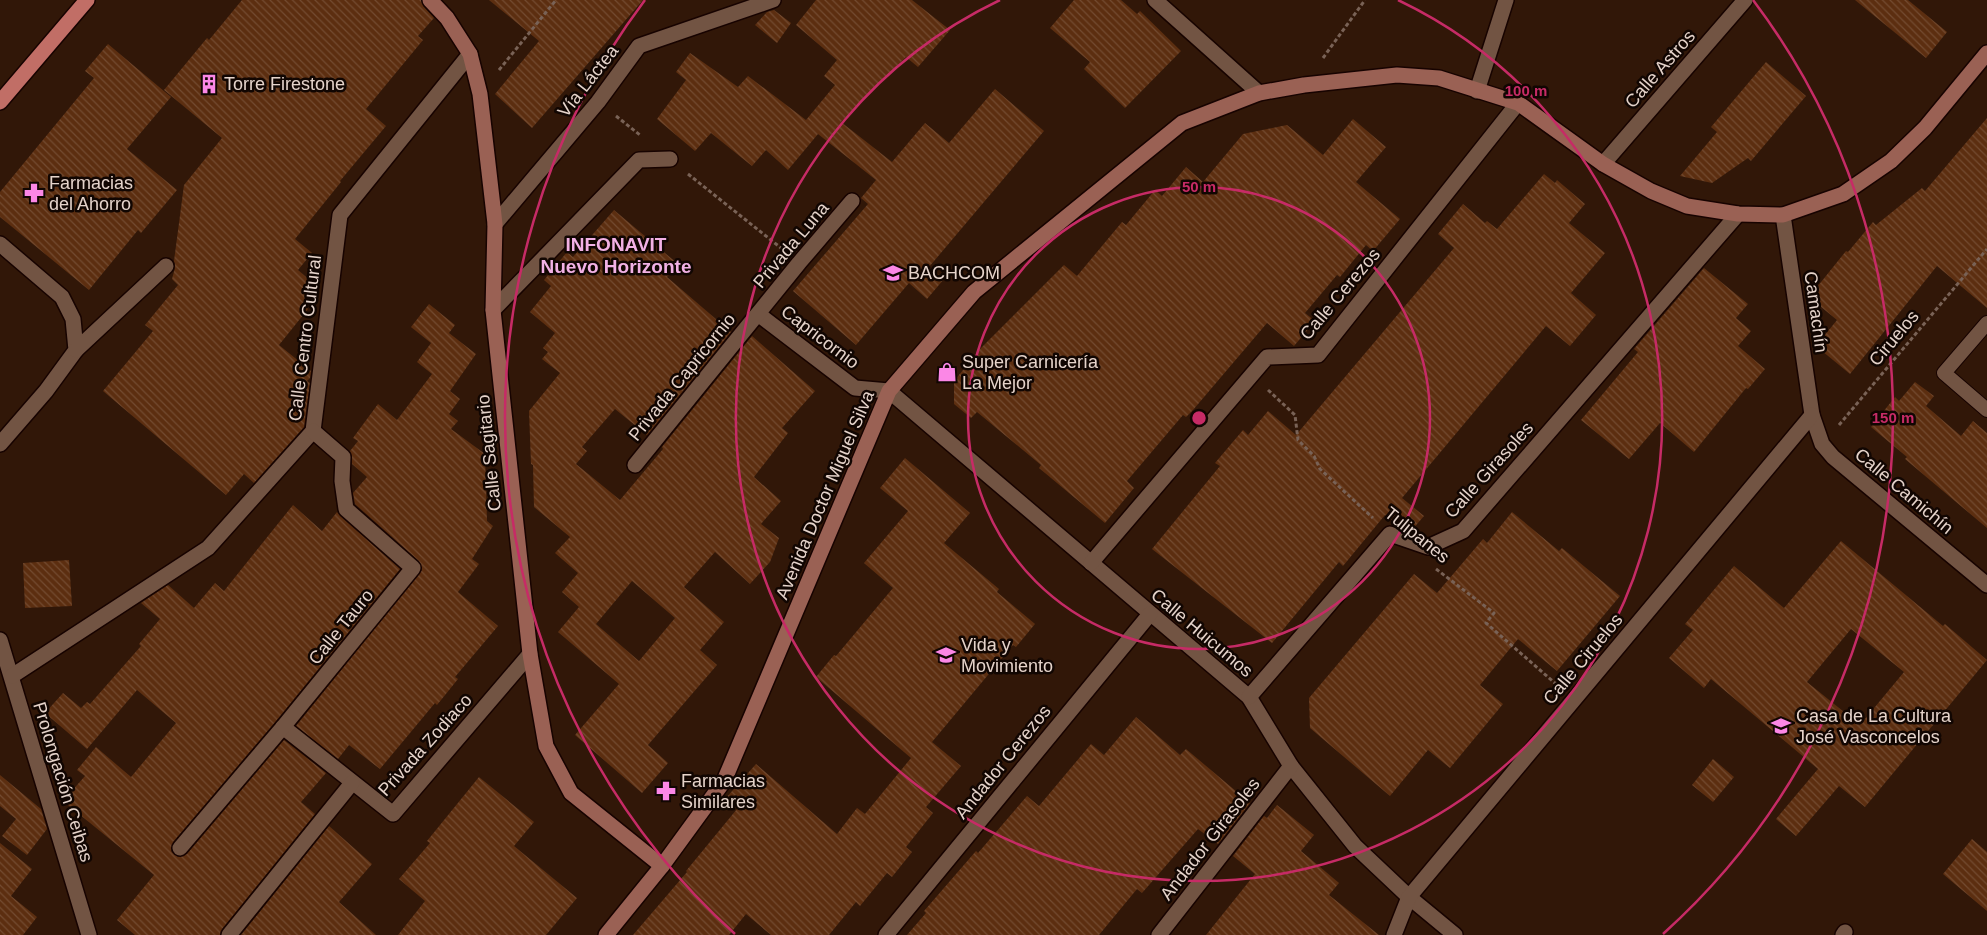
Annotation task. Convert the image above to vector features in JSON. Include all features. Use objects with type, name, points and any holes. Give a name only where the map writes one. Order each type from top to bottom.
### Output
[{"type":"main road","points":[[0,102],[87,0]]},
{"type":"street","name":"Calle Sagitario","points":[[430,0],[447,18],[470,54],[480,94],[494,224],[492,310],[530,654],[546,746],[571,793],[662,866]]},
{"type":"street","name":"Vía Láctea","points":[[494,224],[598,102],[639,46],[774,0]]},
{"type":"street","points":[[1155,0],[1259,93]]},
{"type":"street","points":[[1477,91],[1506,0]]},
{"type":"street","name":"Calle Astros","points":[[1603,164],[1745,0]]},
{"type":"street","name":"Avenida Doctor Miguel Silva","points":[[606,935],[662,866],[724,781],[889,391],[974,292],[1182,123],[1259,93],[1304,85],[1397,75],[1439,78],[1518,104],[1603,164],[1651,191],[1687,206],[1738,214],[1783,214],[1843,194],[1891,161],[1925,128],[1987,53]]},
{"type":"street","name":"Calle Centro Cultural","points":[[12,676],[208,548],[313,431],[340,215],[470,54]]},
{"type":"street","name":"Calle Cerezos","points":[[1091,563],[1267,357],[1318,355],[1518,104]]},
{"type":"street","points":[[492,310],[639,160],[670,159]]},
{"type":"street","name":"Privada Luna","points":[[758,314],[852,201]]},
{"type":"street","name":"Calle Girasoles","points":[[1390,534],[1428,547],[1463,531],[1738,214]]},
{"type":"street","name":"Camachín","points":[[1783,214],[1812,415]]},
{"type":"street","points":[[0,244],[62,297],[73,319],[76,350]]},
{"type":"street","points":[[0,444],[46,391],[76,350],[166,266]]},
{"type":"street","name":"Capricornio","points":[[758,314],[855,388],[889,391]]},
{"type":"street","name":"Privada Capricornio","points":[[635,464],[758,314]]},
{"type":"street","name":"Calle Huicumos","points":[[889,391],[1249,697],[1291,766],[1355,846],[1409,897],[1455,935]]},
{"type":"street","name":"Calle Camichín","points":[[1812,415],[1822,444],[1833,457],[1984,577]]},
{"type":"street","name":"Calle Ciruelos","points":[[1394,935],[1409,897],[1812,415]]},
{"type":"street","name":"Calle Tauro","points":[[180,848],[283,727],[413,568],[346,509],[342,481],[343,457],[313,431]]},
{"type":"street","points":[[1249,697],[1390,534]]},
{"type":"street","name":"Andador Cerezos","points":[[886,935],[1150,614]]},
{"type":"street","name":"Prolongación Ceibas","points":[[0,640],[89,935]]},
{"type":"street","name":"Privada Zodiaco","points":[[229,935],[352,782],[393,814],[530,654]]},
{"type":"street","points":[[283,727],[352,782]]},
{"type":"street","name":"Andador Girasoles","points":[[1159,935],[1291,766]]},
{"type":"lane","points":[[1987,323],[1944,373],[1987,410]]},
{"type":"path","points":[[480,94],[556,0]]},
{"type":"path","points":[[1304,85],[1365,0]]},
{"type":"path","points":[[598,102],[799,263]]},
{"type":"path","name":"Ciruelos","points":[[1822,444],[1987,249]]},
{"type":"path","name":"Tulipanes","points":[[1251,375],[1295,415],[1298,440],[1314,456],[1320,469],[1390,534]]},
{"type":"path","name":"Tulipanes","points":[[1435,568],[1494,613],[1486,623],[1574,699]]},
{"type":"building","points":[[242,0],[421,0],[423,6],[434,18],[418,36],[423,40],[366,109],[386,126],[295,239],[312,253],[298,270],[319,288],[304,306],[308,309],[279,345],[311,371],[310,378],[307,381],[310,383],[304,427],[254,483],[244,474],[226,495],[103,391],[153,331],[145,325],[178,285],[172,279],[175,268],[174,261],[184,185],[222,138],[164,90],[207,38],[209,40]]},
{"type":"building","points":[[489,0],[643,0],[532,128],[495,94],[539,41]]},
{"type":"building","points":[[816,0],[912,0],[950,30],[918,67],[906,57],[841,122],[892,162],[925,123],[949,143],[995,89],[1044,131],[929,267],[944,279],[927,299],[909,283],[856,345],[793,291],[868,204],[861,198],[876,180],[818,134],[788,170],[766,150],[752,166],[711,133],[695,151],[657,119],[686,80],[676,72],[690,53],[738,87],[748,76],[806,120],[835,85],[824,76],[837,60],[796,25]]},
{"type":"building","points":[[1074,0],[1121,0],[1137,14],[1140,11],[1181,51],[1125,108],[1084,69],[1090,62],[1050,28]]},
{"type":"building","points":[[1855,0],[1908,0],[1947,32],[1926,58]]},
{"type":"building","points":[[774,10],[791,23],[777,43],[755,25],[767,12]]},
{"type":"building","points":[[108,44],[171,97],[127,149],[177,190],[141,233],[138,230],[89,290],[0,217],[0,192],[94,78],[85,71]]},
{"type":"building","points":[[1766,62],[1806,96],[1751,161],[1748,158],[1712,183],[1680,176],[1717,132],[1711,127]]},
{"type":"building","points":[[1987,118],[1987,308],[1937,266],[1850,374],[1816,346],[1837,320],[1809,297],[1846,251],[1848,252],[1873,222],[1876,225],[1922,188],[1925,191]]},
{"type":"building","points":[[1353,119],[1386,147],[1356,182],[1400,219],[1373,251],[1366,245],[1340,277],[1337,275],[1305,313],[1315,321],[1294,346],[1267,323],[1193,410],[1186,417],[1183,415],[1127,481],[1134,488],[1105,523],[1039,468],[1041,465],[977,412],[971,418],[954,404],[954,381],[981,348],[1064,265],[1077,276],[1122,222],[1126,225],[1155,190],[1162,196],[1186,167],[1203,182],[1243,134],[1287,125],[1323,155]]},
{"type":"building","points":[[1544,174],[1555,183],[1557,180],[1585,204],[1569,223],[1605,253],[1571,293],[1596,315],[1570,346],[1546,326],[1402,498],[1424,516],[1411,531],[1401,528],[1385,515],[1343,566],[1339,562],[1272,643],[1152,549],[1220,466],[1215,463],[1243,430],[1248,435],[1268,411],[1296,435],[1454,248],[1438,234],[1463,204],[1485,223],[1487,221],[1497,229]]},
{"type":"building","points":[[614,210],[678,264],[667,277],[731,332],[647,435],[615,409],[582,447],[587,451],[576,464],[620,500],[663,449],[662,447],[752,336],[815,391],[782,428],[788,433],[754,477],[781,501],[761,524],[779,538],[770,562],[750,584],[715,552],[684,587],[724,622],[700,650],[717,665],[648,745],[668,763],[642,793],[575,735],[619,684],[558,632],[579,607],[562,592],[578,573],[555,553],[570,537],[534,507],[529,411],[560,373],[542,359],[548,352],[543,348],[555,333],[530,312],[551,286],[544,280],[567,252],[573,257]],"holes":[[[632,581],[675,618],[639,661],[596,624]]]},
{"type":"building","points":[[1704,268],[1748,304],[1736,318],[1751,331],[1738,346],[1765,369],[1748,389],[1746,388],[1694,452],[1660,423],[1629,459],[1581,420],[1638,352],[1634,349]]},
{"type":"building","points":[[429,304],[455,325],[449,333],[476,354],[450,391],[460,399],[449,414],[458,421],[451,429],[485,454],[487,521],[493,526],[472,559],[479,564],[458,592],[498,626],[455,677],[458,679],[437,705],[435,703],[380,769],[349,745],[338,759],[296,726],[422,570],[419,561],[355,504],[353,493],[367,477],[352,464],[350,451],[358,441],[353,438],[378,404],[397,420],[432,374],[417,362],[431,343],[411,327]]},
{"type":"building","points":[[1915,382],[1934,396],[1926,406],[1961,436],[1973,421],[1987,433],[1987,528],[1905,459],[1907,457],[1871,427],[1895,397],[1899,401]]},
{"type":"building","points":[[905,458],[970,513],[944,543],[999,589],[997,592],[1035,624],[1016,647],[1013,645],[932,742],[961,766],[926,807],[933,813],[906,847],[912,852],[892,877],[887,873],[860,906],[856,902],[829,935],[771,935],[746,914],[729,935],[633,935],[687,872],[737,809],[725,799],[756,764],[837,834],[857,808],[865,814],[911,758],[816,677],[893,588],[864,563],[908,511],[880,488]]},
{"type":"building","points":[[293,505],[322,531],[337,512],[400,569],[276,721],[173,842],[171,851],[178,857],[187,854],[284,740],[326,773],[301,802],[315,814],[222,929],[220,935],[135,935],[117,920],[154,875],[63,801],[85,776],[77,770],[96,747],[131,777],[176,723],[137,690],[87,749],[45,713],[63,693],[81,708],[87,702],[90,704],[141,646],[139,644],[160,619],[141,603],[168,585],[194,608],[215,583],[224,591]]},
{"type":"building","points":[[1512,512],[1559,551],[1562,548],[1620,596],[1557,671],[1518,639],[1480,685],[1503,704],[1450,768],[1428,750],[1390,796],[1310,728],[1309,698],[1414,574],[1437,593],[1483,539],[1487,543]]},
{"type":"building","points":[[1841,541],[1987,660],[1865,807],[1839,786],[1796,836],[1776,819],[1818,769],[1711,679],[1704,688],[1669,658],[1693,630],[1685,624],[1734,566],[1784,608]],"holes":[[[1851,629],[1904,672],[1860,725],[1807,682]]]},
{"type":"building","points":[[69,560],[72,606],[25,608],[23,563]]},
{"type":"building","points":[[1136,717],[1180,755],[1186,749],[1250,803],[1218,844],[1198,829],[1142,893],[1137,889],[1099,935],[907,935],[926,913],[924,911],[976,851],[978,853],[1027,796],[1039,806],[1091,744],[1104,755]]},
{"type":"building","points":[[1713,759],[1734,777],[1713,802],[1692,785]]},
{"type":"building","points":[[0,775],[41,809],[47,829],[27,855],[2,836],[16,819],[0,806]]},
{"type":"building","points":[[479,777],[534,822],[514,846],[577,898],[546,935],[398,935],[425,901],[399,879],[430,843],[427,841]]},
{"type":"building","points":[[1277,805],[1314,835],[1301,851],[1339,883],[1329,895],[1379,935],[1206,935],[1255,874],[1233,856],[1264,816],[1267,818]]},
{"type":"building","points":[[329,826],[372,864],[339,902],[376,935],[241,935]]},
{"type":"building","points":[[1972,839],[1987,852],[1987,911],[1943,874]]},
{"type":"building","points":[[0,843],[32,869],[11,896],[37,917],[23,935],[0,935]]},
{"type":"place","name":"Torre Firestone","points":[[209,84]]},
{"type":"place","name":"Farmacias del Ahorro","points":[[34,193]]},
{"type":"place","name":"BACHCOM","points":[[893,273]]},
{"type":"place","name":"Super Carnicería La Mejor","points":[[947,372]]},
{"type":"place","name":"Vida y Movimiento","points":[[946,655]]},
{"type":"place","name":"Casa de La Cultura José Vasconcelos","points":[[1781,726]]},
{"type":"place","name":"Farmacias Similares","points":[[666,791]]},
{"type":"district","name":"INFONAVIT Nuevo Horizonte","points":[[616,255]]}]
